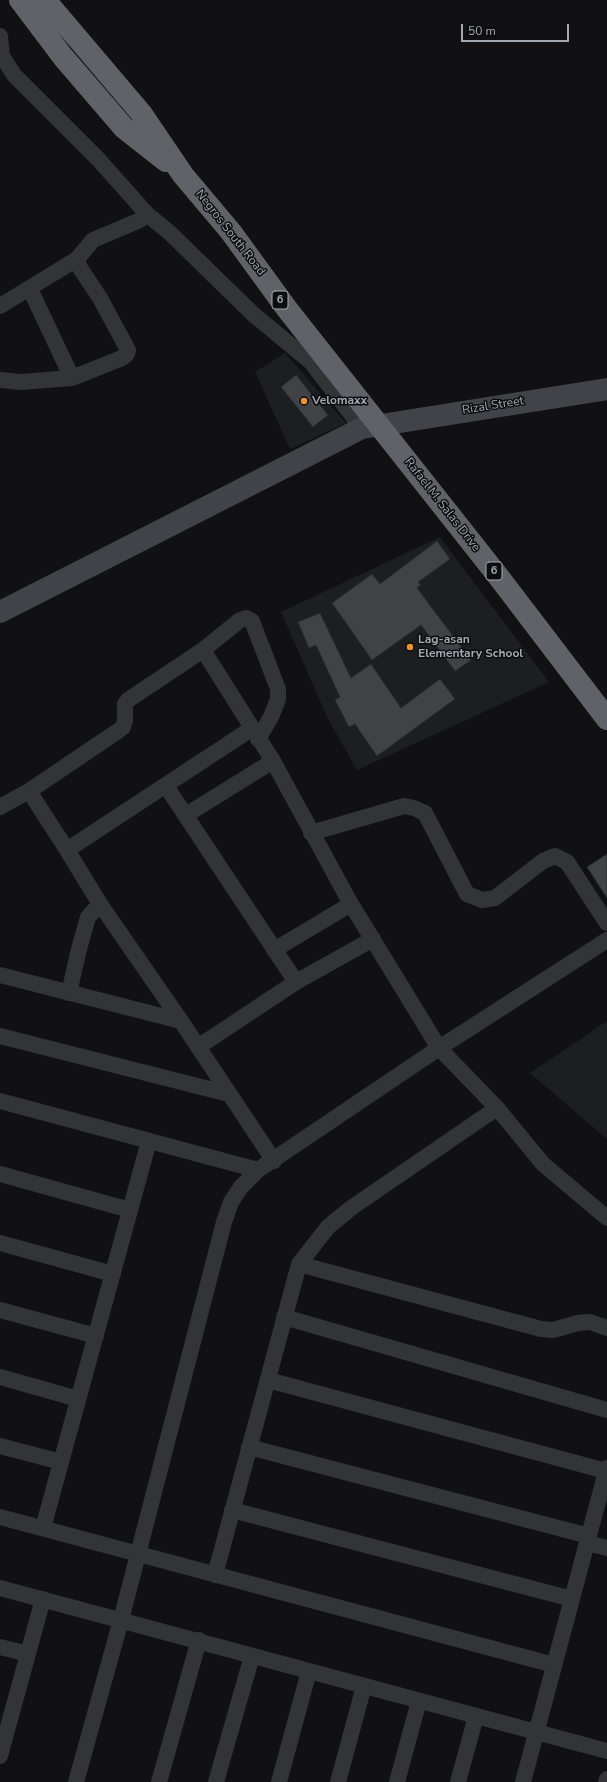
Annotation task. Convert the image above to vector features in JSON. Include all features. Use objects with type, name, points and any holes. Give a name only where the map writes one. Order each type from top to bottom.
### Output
[{"type":"highway","name":"Negros South Road","points":[[20,0],[46,12],[141,113],[183,175],[231,232],[370,426]]},
{"type":"highway","name":"Rafael M. Salas Drive","points":[[370,426],[498,576],[606,716]]},
{"type":"street","points":[[0,36],[2,56],[14,75],[98,159],[148,215],[170,233],[253,314],[311,362],[370,426]]},
{"type":"street","points":[[0,306],[78,259],[93,240],[138,221],[148,215]]},
{"type":"street","points":[[0,380],[21,382],[72,378],[122,358],[127,354],[128,350],[100,298],[80,268],[78,259]]},
{"type":"street","points":[[30,289],[72,378]]},
{"type":"street","name":"Rizal Street","points":[[0,612],[370,426],[607,388]]},
{"type":"street","points":[[0,807],[29,791],[123,727],[125,721],[125,704],[128,700],[203,650],[240,620],[246,618],[252,621],[278,689],[278,699],[271,717],[254,734],[166,786],[67,850]]},
{"type":"street","points":[[203,650],[254,734],[273,761],[311,833],[352,904],[439,1048],[496,1108],[543,1164],[607,1218]]},
{"type":"street","points":[[186,815],[273,761]]},
{"type":"street","points":[[166,786],[296,982]]},
{"type":"street","points":[[29,791],[100,904],[181,1020],[274,1161]]},
{"type":"street","points":[[311,833],[404,806],[414,808],[425,813],[467,894],[482,900],[495,898],[543,861],[555,856],[567,862],[607,923]]},
{"type":"street","points":[[69,993],[78,949],[88,917],[100,904]]},
{"type":"street","points":[[274,950],[352,904]]},
{"type":"street","points":[[198,1047],[296,982],[373,939]]},
{"type":"street","points":[[76,1782],[121,1620],[224,1222],[231,1202],[242,1187],[258,1170],[274,1161],[439,1048],[607,940]]},
{"type":"street","points":[[0,975],[181,1020]]},
{"type":"street","points":[[0,1036],[229,1094]]},
{"type":"street","points":[[0,1101],[258,1170]]},
{"type":"street","points":[[215,1575],[299,1264],[328,1227],[339,1218],[496,1108]]},
{"type":"street","points":[[43,1528],[149,1141]]},
{"type":"street","points":[[0,1174],[130,1210]]},
{"type":"street","points":[[0,1243],[113,1274]]},
{"type":"street","points":[[299,1264],[541,1329],[553,1330],[578,1323],[590,1322],[607,1328]]},
{"type":"street","points":[[0,1310],[96,1336]]},
{"type":"street","points":[[284,1317],[607,1410]]},
{"type":"street","points":[[0,1377],[78,1399]]},
{"type":"street","points":[[268,1380],[607,1469],[523,1782]]},
{"type":"street","points":[[0,1446],[61,1462]]},
{"type":"street","points":[[249,1447],[588,1540],[607,1548]]},
{"type":"street","points":[[232,1510],[572,1599]]},
{"type":"street","points":[[0,1517],[554,1665]]},
{"type":"street","points":[[0,1588],[199,1640],[252,1656],[537,1731],[607,1751]]},
{"type":"street","points":[[0,1756],[6,1709],[28,1654],[43,1599]]},
{"type":"street","points":[[159,1782],[199,1640]]},
{"type":"street","points":[[0,1647],[28,1654]]},
{"type":"street","points":[[216,1782],[252,1656]]},
{"type":"street","points":[[279,1782],[309,1671]]},
{"type":"street","points":[[338,1782],[364,1686]]},
{"type":"street","points":[[397,1782],[419,1701]]},
{"type":"street","points":[[458,1782],[476,1716]]},
{"type":"shaded area","points":[[285,353],[346,423],[290,449],[255,372]]},
{"type":"shaded area","name":"Lag-asan Elementary School","points":[[440,537],[549,682],[357,770],[328,719],[281,612]]},
{"type":"shaded area","points":[[607,1021],[607,1139],[530,1073]]},
{"type":"building","name":"Velomaxx","points":[[296,375],[328,415],[313,427],[281,387]]},
{"type":"building","points":[[437,541],[450,559],[418,582],[421,585],[417,588],[471,660],[455,671],[421,625],[372,660],[332,603],[372,574],[380,584]]},
{"type":"building","points":[[320,613],[351,678],[371,664],[401,708],[440,679],[455,699],[377,756],[355,724],[349,727],[335,700],[340,697],[316,645],[309,648],[298,622]]},
{"type":"building","points":[[607,854],[607,898],[587,867]]},
{"type":"place","name":"Velomaxx","points":[[304,401]]},
{"type":"place","name":"Lag-asan Elementary School","points":[[410,647]]}]
